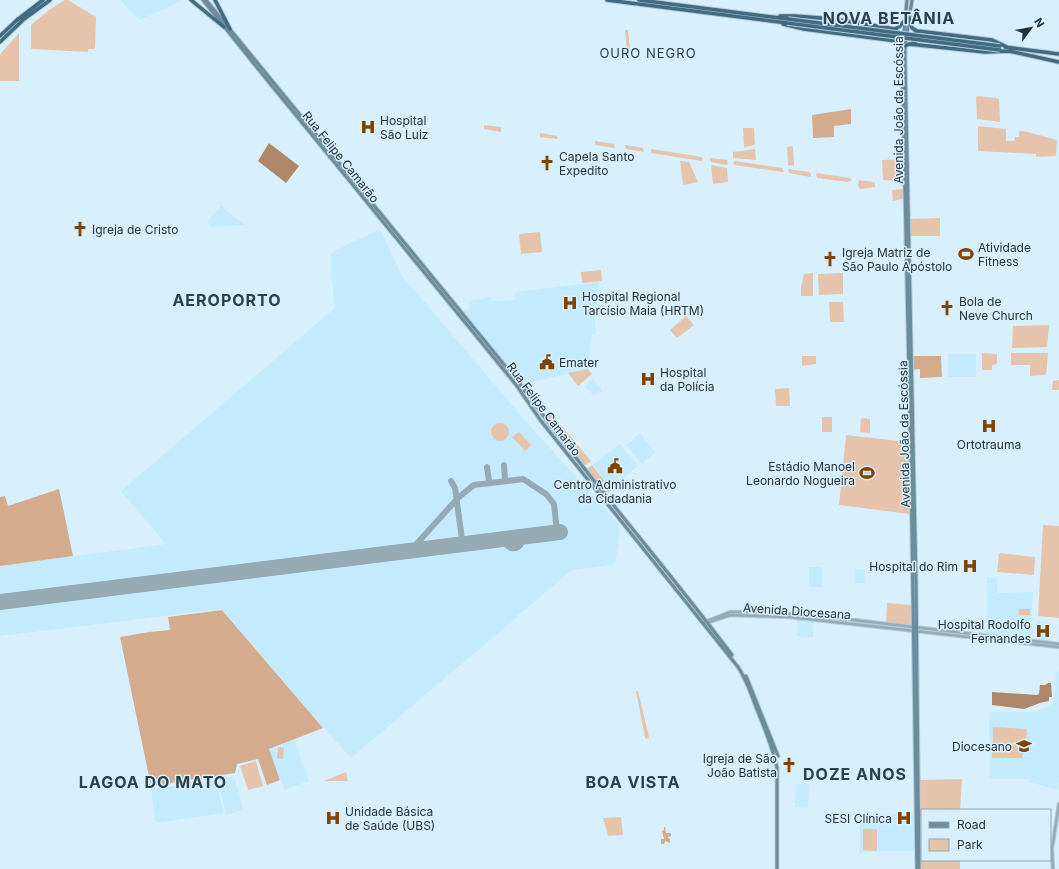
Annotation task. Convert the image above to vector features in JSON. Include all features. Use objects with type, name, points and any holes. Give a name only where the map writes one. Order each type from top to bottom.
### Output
[{"type":"highway","points":[[0,36],[43,0]]},
{"type":"highway","points":[[0,42],[24,19],[50,0]]},
{"type":"highway","points":[[190,0],[224,27]]},
{"type":"highway","points":[[215,0],[230,29]]},
{"type":"highway","points":[[607,0],[774,19],[795,16],[833,19],[895,29],[900,34],[899,40],[897,41]]},
{"type":"highway","points":[[639,0],[1000,48],[1059,62]]},
{"type":"highway","points":[[909,18],[912,28],[915,30],[992,40],[1007,47]]},
{"type":"highway","points":[[774,19],[796,28],[897,41],[904,46],[909,44],[985,52],[1011,51]]},
{"type":"highway","points":[[895,29],[905,20]]},
{"type":"highway","points":[[920,45],[913,43],[913,36],[915,33],[922,32]]},
{"type":"highway","points":[[1000,48],[1007,47],[1059,54]]},
{"type":"main road","name":"Rua Felipe Camarão","points":[[203,0],[522,394],[565,451],[644,550],[705,622]]},
{"type":"main road","name":"Rua Felipe Camarão","points":[[206,0],[520,384],[570,452],[684,594],[742,672],[778,756]]},
{"type":"main road","name":"Avenida João da Escóssia","points":[[907,0],[904,46],[918,869]]},
{"type":"main road","name":"Avenida João da Escóssia","points":[[904,46],[912,0]]},
{"type":"main road","points":[[255,65],[254,63],[256,61],[268,75]]},
{"type":"main road","points":[[306,127],[310,131],[310,128]]},
{"type":"main road","points":[[317,142],[318,139],[322,142]]},
{"type":"main road","points":[[429,279],[439,291],[442,290]]},
{"type":"main road","points":[[522,394],[529,403],[532,401]]},
{"type":"main road","points":[[537,415],[535,411],[537,410],[543,416]]},
{"type":"main road","points":[[565,451],[563,448],[564,447],[570,452]]},
{"type":"main road","points":[[644,550],[654,558],[653,554]]},
{"type":"main road","points":[[659,567],[657,564],[658,562],[664,568]]},
{"type":"main road","points":[[678,591],[685,598],[684,594]]},
{"type":"main road","name":"Rua Felipe Camarão","points":[[767,731],[777,768],[777,869]]},
{"type":"street","name":"Avenida Diocesana","points":[[705,622],[730,615],[790,615],[1059,646]]},
{"type":"street","points":[[1053,869],[1052,849],[1059,804]]},
{"type":"shaded area","points":[[120,0],[180,0],[181,1],[140,20]]},
{"type":"shaded area","points":[[851,109],[851,124],[834,126],[834,137],[813,138],[812,115]]},
{"type":"shaded area","points":[[269,143],[299,166],[286,183],[258,161]]},
{"type":"shaded area","points":[[221,206],[245,225],[212,227],[207,222]]},
{"type":"shaded area","points":[[380,229],[404,280],[417,293],[522,417],[619,524],[620,531],[615,564],[575,570],[568,573],[521,613],[520,612],[517,615],[518,616],[351,758],[222,609],[0,636],[0,566],[166,544],[121,491],[335,308],[331,255],[334,251]]},
{"type":"shaded area","points":[[599,282],[595,318],[596,334],[592,335],[588,369],[523,384],[463,310],[470,309],[469,301],[491,297],[492,301],[515,300],[514,292]]},
{"type":"shaded area","points":[[948,354],[976,354],[976,377],[948,377]]},
{"type":"shaded area","points":[[912,356],[941,356],[942,377],[920,378],[920,369],[912,370]]},
{"type":"shaded area","points":[[593,379],[602,391],[593,395],[585,386]]},
{"type":"shaded area","points":[[640,433],[655,452],[642,464],[626,445]]},
{"type":"shaded area","name":"Centro Administrativo da Cidadania","points":[[620,444],[638,466],[612,488],[593,465]]},
{"type":"shaded area","points":[[59,489],[73,556],[0,566],[0,497],[5,496],[8,506]]},
{"type":"shaded area","points":[[809,567],[822,567],[822,587],[809,587]]},
{"type":"shaded area","points":[[855,569],[865,570],[865,583],[855,583]]},
{"type":"shaded area","points":[[987,577],[998,578],[997,593],[1033,592],[1030,639],[987,634]]},
{"type":"shaded area","points":[[222,610],[323,728],[269,749],[280,780],[267,785],[258,759],[237,764],[235,773],[151,786],[120,637],[170,630],[168,617]]},
{"type":"shaded area","points":[[797,619],[813,620],[813,637],[797,636]]},
{"type":"shaded area","name":"Hospital Rodolfo Fernandes","points":[[1038,621],[1049,622],[1048,641],[1037,640]]},
{"type":"shaded area","name":"Diocesano","points":[[1056,671],[1059,672],[1059,782],[1057,790],[1030,782],[1030,779],[990,779],[989,712],[1035,712],[1054,703]]},
{"type":"shaded area","points":[[1051,683],[1052,697],[1049,697],[1049,701],[1024,709],[992,705],[992,692],[1037,695],[1039,694],[1040,685],[1045,685]]},
{"type":"shaded area","points":[[294,740],[309,781],[285,790],[269,750]]},
{"type":"shaded area","points":[[234,776],[243,810],[226,815],[217,779]]},
{"type":"shaded area","points":[[216,780],[224,813],[156,823],[151,789]]},
{"type":"shaded area","points":[[796,784],[809,784],[808,808],[795,807]]},
{"type":"shaded area","points":[[860,814],[913,815],[914,851],[860,852]]},
{"type":"shaded area","points":[[664,827],[666,833],[671,833],[671,836],[668,837],[670,839],[670,843],[665,841],[664,844],[661,844],[661,839],[664,839],[662,831],[664,830]]},
{"type":"green space","points":[[65,0],[68,0],[96,17],[95,49],[88,49],[88,52],[31,49],[31,25],[49,10]]},
{"type":"green space","points":[[625,30],[628,30],[629,51],[627,51]]},
{"type":"green space","points":[[19,33],[19,81],[0,81],[0,54]]},
{"type":"green space","points":[[977,96],[999,99],[1000,122],[977,119]]},
{"type":"green space","points":[[484,125],[501,127],[501,132],[484,129]]},
{"type":"green space","points":[[978,126],[1006,129],[1006,141],[1014,141],[1015,137],[1019,137],[1019,131],[1057,140],[1056,156],[1036,157],[1036,154],[978,151]]},
{"type":"green space","points":[[743,128],[754,128],[755,145],[744,147]]},
{"type":"green space","points":[[540,133],[557,136],[558,139],[540,137]]},
{"type":"green space","points":[[595,141],[614,144],[615,148],[595,145]]},
{"type":"green space","points":[[625,145],[643,148],[644,152],[626,149]]},
{"type":"green space","points":[[793,146],[794,166],[788,165],[787,147]]},
{"type":"green space","points":[[651,149],[702,157],[702,161],[651,153]]},
{"type":"green space","points":[[755,149],[756,160],[733,158],[733,152]]},
{"type":"green space","points":[[711,158],[727,160],[728,164],[726,165],[711,162]]},
{"type":"green space","points":[[902,159],[902,181],[883,180],[882,160]]},
{"type":"green space","points":[[680,161],[689,162],[698,182],[683,185]]},
{"type":"green space","points":[[735,161],[782,168],[784,171],[734,165],[733,163]]},
{"type":"green space","points":[[711,165],[727,168],[728,182],[713,184]]},
{"type":"green space","points":[[788,169],[809,172],[811,177],[789,173]]},
{"type":"green space","points":[[817,173],[850,178],[852,180],[849,182],[817,178]]},
{"type":"green space","points":[[859,180],[874,182],[875,187],[860,189],[858,186]]},
{"type":"green space","points":[[903,189],[903,199],[893,201],[892,190]]},
{"type":"green space","points":[[940,218],[940,236],[910,236],[909,219]]},
{"type":"green space","points":[[540,232],[542,252],[521,254],[519,234]]},
{"type":"green space","points":[[601,270],[602,281],[582,283],[581,272]]},
{"type":"green space","points":[[813,273],[813,296],[801,296],[801,287],[804,274]]},
{"type":"green space","points":[[843,273],[843,294],[819,295],[818,274]]},
{"type":"green space","points":[[829,302],[843,302],[844,322],[830,322]]},
{"type":"green space","points":[[686,316],[694,325],[677,338],[670,330]]},
{"type":"green space","points":[[1049,325],[1047,347],[1012,348],[1013,326]]},
{"type":"green space","points":[[982,353],[997,354],[997,364],[992,365],[992,370],[982,370]]},
{"type":"green space","points":[[1011,353],[1048,353],[1046,375],[1030,376],[1030,365],[1011,365]]},
{"type":"green space","points":[[802,356],[816,356],[816,364],[802,366]]},
{"type":"green space","points":[[588,369],[592,374],[578,386],[568,373]]},
{"type":"green space","points":[[1059,380],[1059,390],[1052,390],[1053,381]]},
{"type":"green space","points":[[789,388],[790,406],[776,406],[775,389]]},
{"type":"green space","points":[[550,412],[591,461],[584,466],[545,415]]},
{"type":"green space","points":[[822,417],[832,417],[832,432],[822,432]]},
{"type":"green space","points":[[861,418],[870,419],[870,433],[860,432]]},
{"type":"green space","points":[[500,423],[506,426],[509,432],[506,438],[500,441],[494,438],[491,432],[494,426]]},
{"type":"green space","points":[[519,432],[531,445],[525,451],[512,437]]},
{"type":"green space","points":[[846,435],[908,442],[909,514],[839,505]]},
{"type":"green space","points":[[592,465],[612,490],[606,494],[587,469]]},
{"type":"green space","points":[[1043,525],[1059,526],[1059,618],[1038,616]]},
{"type":"green space","points":[[999,553],[1035,557],[1034,575],[997,572]]},
{"type":"green space","points":[[887,603],[911,605],[911,625],[886,622]]},
{"type":"green space","points":[[1019,609],[1030,609],[1030,615],[1019,615]]},
{"type":"green space","points":[[636,691],[638,691],[649,737],[648,739],[645,738]]},
{"type":"green space","points":[[993,727],[1026,729],[1027,732],[1022,758],[992,758]]},
{"type":"green space","points":[[278,747],[284,748],[283,759],[277,758]]},
{"type":"green space","points":[[256,761],[263,786],[248,790],[240,766]]},
{"type":"green space","points":[[346,772],[348,781],[324,781]]},
{"type":"green space","points":[[962,779],[960,809],[921,809],[921,861],[960,861],[960,869],[920,869],[920,780]]},
{"type":"green space","points":[[621,817],[623,835],[608,836],[603,818]]},
{"type":"green space","points":[[863,829],[877,829],[877,851],[863,850]]},
{"type":"taxiway","points":[[504,465],[505,479],[507,481]]},
{"type":"taxiway","points":[[487,467],[489,481],[491,483]]},
{"type":"taxiway","points":[[411,550],[458,498],[474,485],[523,479],[546,494],[554,504],[557,532]]},
{"type":"taxiway","points":[[451,481],[455,488],[462,539],[457,545]]},
{"type":"taxiway","points":[[493,540],[503,542],[510,548],[516,548],[523,541],[524,536]]},
{"type":"runway","points":[[0,602],[560,532]]},
{"type":"place","name":"Hospital São Luiz","points":[[368,127]]},
{"type":"place","name":"Capela Santo Expedito","points":[[547,163]]},
{"type":"place","name":"Igreja de Cristo","points":[[80,229]]},
{"type":"place","name":"Atividade Fitness","points":[[966,254]]},
{"type":"place","name":"Igreja Matriz de São Paulo Apóstolo","points":[[830,259]]},
{"type":"place","name":"Hospital Regional Tarcísio Maia (HRTM)","points":[[570,303]]},
{"type":"place","name":"Bola de Neve Church","points":[[947,308]]},
{"type":"place","name":"Emater","points":[[547,362]]},
{"type":"place","name":"Hospital da Polícia","points":[[648,379]]},
{"type":"place","name":"Ortotrauma","points":[[989,426]]},
{"type":"place","name":"Centro Administrativo da Cidadania","points":[[615,466]]},
{"type":"place","name":"Estádio Manoel Leonardo Nogueira","points":[[867,473]]},
{"type":"place","name":"Hospital do Rim","points":[[970,566]]},
{"type":"place","name":"Hospital Rodolfo Fernandes","points":[[1043,631]]},
{"type":"place","name":"Diocesano","points":[[1024,746]]},
{"type":"place","name":"Igreja de São João Batista","points":[[789,765]]},
{"type":"place","name":"Unidade Básica de Saúde (UBS)","points":[[333,818]]},
{"type":"place","name":"SESI Clínica","points":[[904,818]]},
{"type":"district","name":"NOVA BETÂNIA","points":[[889,18]]},
{"type":"district","name":"OURO NEGRO","points":[[648,53]]},
{"type":"district","name":"AEROPORTO","points":[[227,300]]},
{"type":"district","name":"DOZE ANOS","points":[[855,774]]},
{"type":"district","name":"LAGOA DO MATO","points":[[153,782]]},
{"type":"district","name":"BOA VISTA","points":[[633,782]]}]
